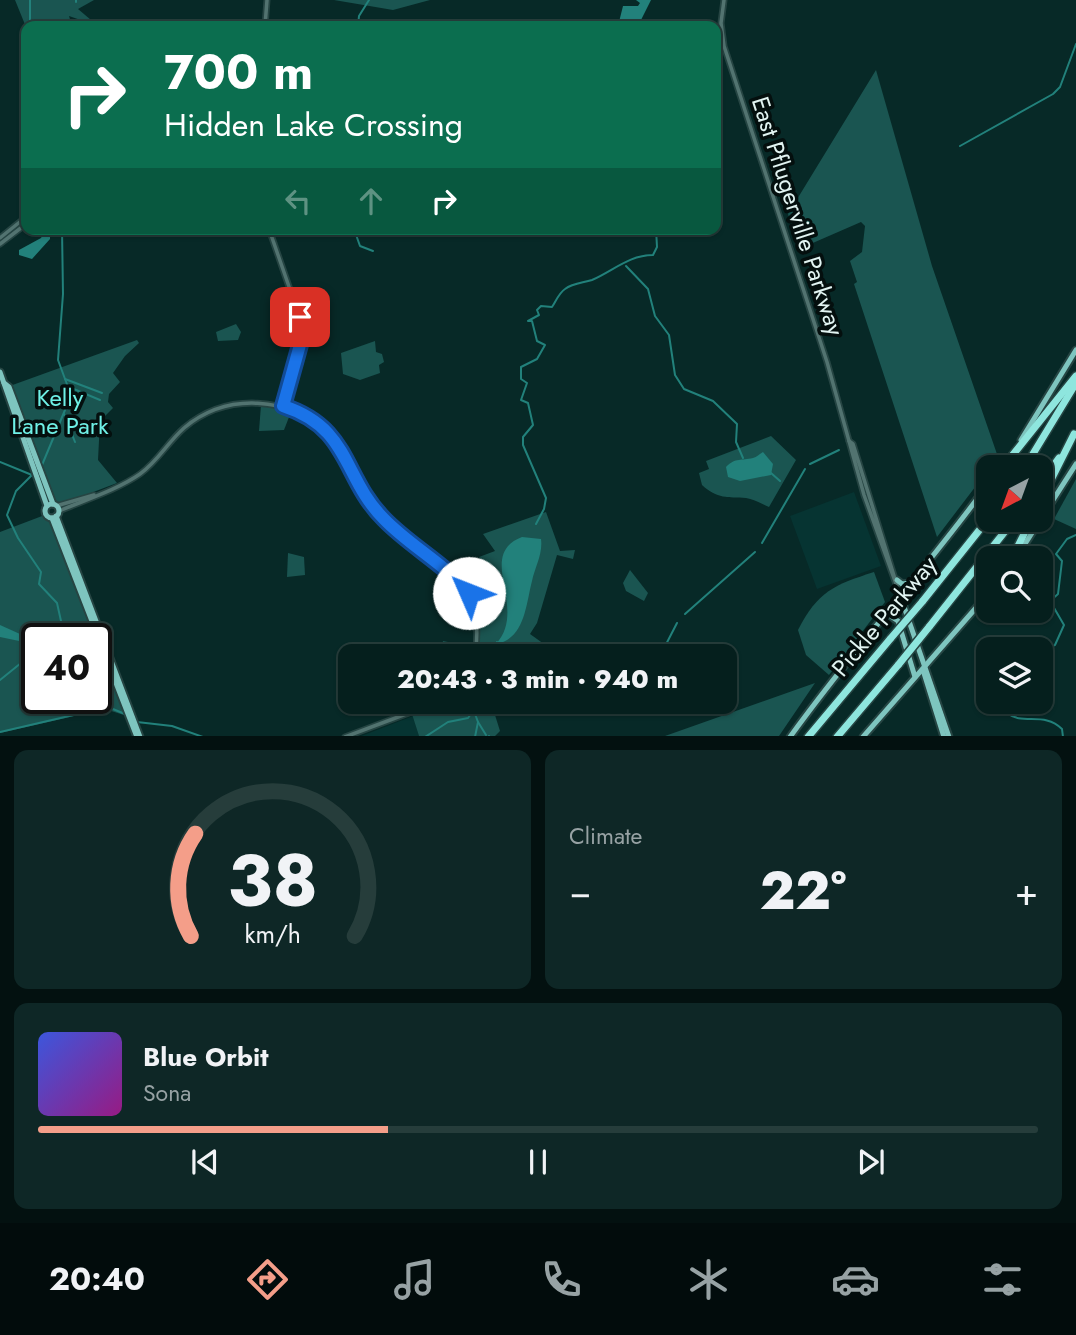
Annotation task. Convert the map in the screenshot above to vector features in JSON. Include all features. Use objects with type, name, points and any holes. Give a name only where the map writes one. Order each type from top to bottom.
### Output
[{"type":"highway","points":[[1012,455],[1076,376]]},
{"type":"highway","points":[[1032,455],[1076,383]]},
{"type":"highway","points":[[1054,464],[1075,433]]},
{"type":"highway","points":[[1054,474],[1075,433]]},
{"type":"highway","name":"Pickle Parkway","points":[[809,736],[922,603],[978,532]]},
{"type":"highway","name":"Pickle Parkway","points":[[838,736],[1004,532]]},
{"type":"main road","points":[[1011,455],[1034,422],[1076,350]]},
{"type":"main road","points":[[0,372],[4,383],[9,387],[139,736]]},
{"type":"main road","points":[[1022,546],[1076,464]]},
{"type":"main road","points":[[791,736],[881,616],[976,500]]},
{"type":"main road","points":[[897,580],[902,584],[910,583]]},
{"type":"main road","name":"East Pflugerville Parkway","points":[[900,595],[947,736]]},
{"type":"main road","points":[[864,736],[976,608]]},
{"type":"main road","points":[[881,616],[889,615],[898,621],[915,670],[914,680]]},
{"type":"main road","name":"East Pflugerville Parkway","points":[[924,667],[922,673],[947,736]]},
{"type":"main road","points":[[914,680],[921,680],[927,685]]},
{"type":"street","points":[[265,21],[267,0]]},
{"type":"street","name":"East Pflugerville Parkway","points":[[724,0],[721,23],[724,46],[827,362],[864,495],[900,595]]},
{"type":"street","points":[[0,238],[21,221]]},
{"type":"street","points":[[0,244],[21,228]]},
{"type":"street","points":[[270,235],[303,327],[283,406]]},
{"type":"street","points":[[54,510],[96,495],[141,473],[186,427],[211,412],[244,403],[283,406],[304,415],[327,432],[341,447],[367,498],[381,516],[469,593],[479,623],[476,644]]},
{"type":"street","name":"East Pflugerville Parkway","points":[[849,441],[900,595]]},
{"type":"street","points":[[864,495],[879,526]]},
{"type":"street","points":[[348,736],[406,714]]},
{"type":"shaded area","points":[[636,0],[651,0],[640,21],[619,21],[623,6],[638,6],[640,3]]},
{"type":"shaded area","points":[[43,235],[50,235],[50,239],[32,259],[19,255],[19,250]]},
{"type":"shaded area","points":[[763,452],[773,464],[771,475],[740,481],[728,477],[726,467],[730,464],[754,458]]},
{"type":"shaded area","points":[[854,492],[881,566],[817,589],[790,516]]},
{"type":"shaded area","points":[[522,537],[541,539],[540,555],[523,619],[513,635],[496,644],[505,630],[507,615],[502,569],[503,556],[509,545]]},
{"type":"shaded area","points":[[0,625],[20,634],[21,641],[0,637]]},
{"type":"shaded area","points":[[413,716],[419,736],[362,736]]},
{"type":"green space","points":[[15,0],[94,0],[78,9],[90,21],[69,16],[70,21],[24,21]]},
{"type":"green space","points":[[334,0],[430,0],[393,10]]},
{"type":"green space","points":[[876,70],[932,266],[997,455],[976,455],[976,486],[937,537],[854,284],[857,282],[850,261],[862,252],[865,226],[861,222],[799,249],[788,214]]},
{"type":"green space","points":[[236,324],[241,332],[238,340],[218,341],[216,332]]},
{"type":"green space","name":"Kelly Lane Park","points":[[137,340],[139,343],[113,373],[120,382],[109,394],[108,402],[113,408],[100,421],[98,460],[117,483],[54,507],[7,387]]},
{"type":"green space","points":[[375,341],[376,352],[382,354],[384,362],[379,365],[380,373],[360,380],[343,374],[341,353]]},
{"type":"green space","points":[[261,405],[291,412],[284,430],[259,431]]},
{"type":"green space","points":[[771,436],[796,460],[769,507],[749,499],[718,495],[702,485],[699,473],[709,469],[706,461]]},
{"type":"green space","points":[[1076,479],[1076,529],[1054,519]]},
{"type":"green space","points":[[546,512],[560,551],[575,550],[573,559],[557,555],[537,623],[530,634],[544,644],[479,644],[479,618],[472,597],[457,577],[421,546],[424,542],[469,580],[492,573],[479,557],[495,551],[483,534]]},
{"type":"green space","points":[[50,513],[92,623],[21,623],[21,714],[83,714],[0,733],[0,532]]},
{"type":"green space","points":[[288,553],[304,557],[305,575],[287,577]]},
{"type":"green space","points":[[630,570],[648,593],[644,601],[626,591],[623,583]]},
{"type":"green space","points":[[874,572],[885,602],[829,675],[806,655],[798,630],[813,606],[828,591]]},
{"type":"green space","points":[[112,676],[127,716],[112,711]]},
{"type":"green space","points":[[815,683],[779,736],[665,736],[727,714],[737,714],[737,711]]},
{"type":"green space","points":[[412,714],[500,714],[495,715],[500,731],[495,736],[419,736]]},
{"type":"waterway","points":[[30,0],[30,21]]},
{"type":"waterway","points":[[358,21],[369,0]]},
{"type":"waterway","points":[[960,146],[1053,94],[1060,87],[1076,44]]},
{"type":"waterway","points":[[42,465],[65,410],[68,387],[58,360],[63,294],[62,235]]},
{"type":"waterway","points":[[356,235],[360,246],[373,251]]},
{"type":"waterway","points":[[536,524],[546,498],[523,445],[523,437],[533,425],[528,403],[521,400],[527,383],[521,379],[521,367],[537,359],[545,345],[537,341],[532,321],[528,321],[539,315],[537,310],[541,306],[552,307],[568,287],[592,280],[636,258],[653,255],[657,247],[656,235]]},
{"type":"waterway","points":[[626,266],[648,289],[655,316],[669,335],[675,375],[684,389],[713,401],[737,424],[736,442],[743,458]]},
{"type":"waterway","points":[[65,379],[102,393]]},
{"type":"waterway","points":[[69,387],[100,400]]},
{"type":"waterway","points":[[64,414],[75,442]]},
{"type":"waterway","points":[[810,464],[839,450]]},
{"type":"waterway","points":[[0,462],[32,475],[16,491],[7,515],[18,538],[41,572],[39,584],[57,603],[61,623]]},
{"type":"waterway","points":[[762,543],[805,469]]},
{"type":"waterway","points":[[771,473],[780,481]]},
{"type":"waterway","points":[[1053,646],[1064,625],[1050,601],[1058,594],[1062,561],[1056,554],[1067,539],[1076,535]]},
{"type":"waterway","points":[[685,614],[755,552]]},
{"type":"waterway","points":[[666,644],[677,623]]},
{"type":"waterway","points":[[0,680],[21,663]]},
{"type":"waterway","points":[[0,732],[108,707],[125,714]]},
{"type":"waterway","points":[[427,736],[448,722],[468,718],[471,714]]},
{"type":"waterway","points":[[475,714],[478,722],[475,736]]},
{"type":"waterway","points":[[1008,714],[1013,717],[1048,721],[1062,729],[1063,736]]},
{"type":"waterway","points":[[137,722],[172,726],[200,736]]},
{"type":"waterway","points":[[478,722],[486,735]]},
{"type":"route","points":[[300,317],[303,334],[283,406],[314,421],[336,440],[367,498],[381,516],[460,582],[469,593]]}]
